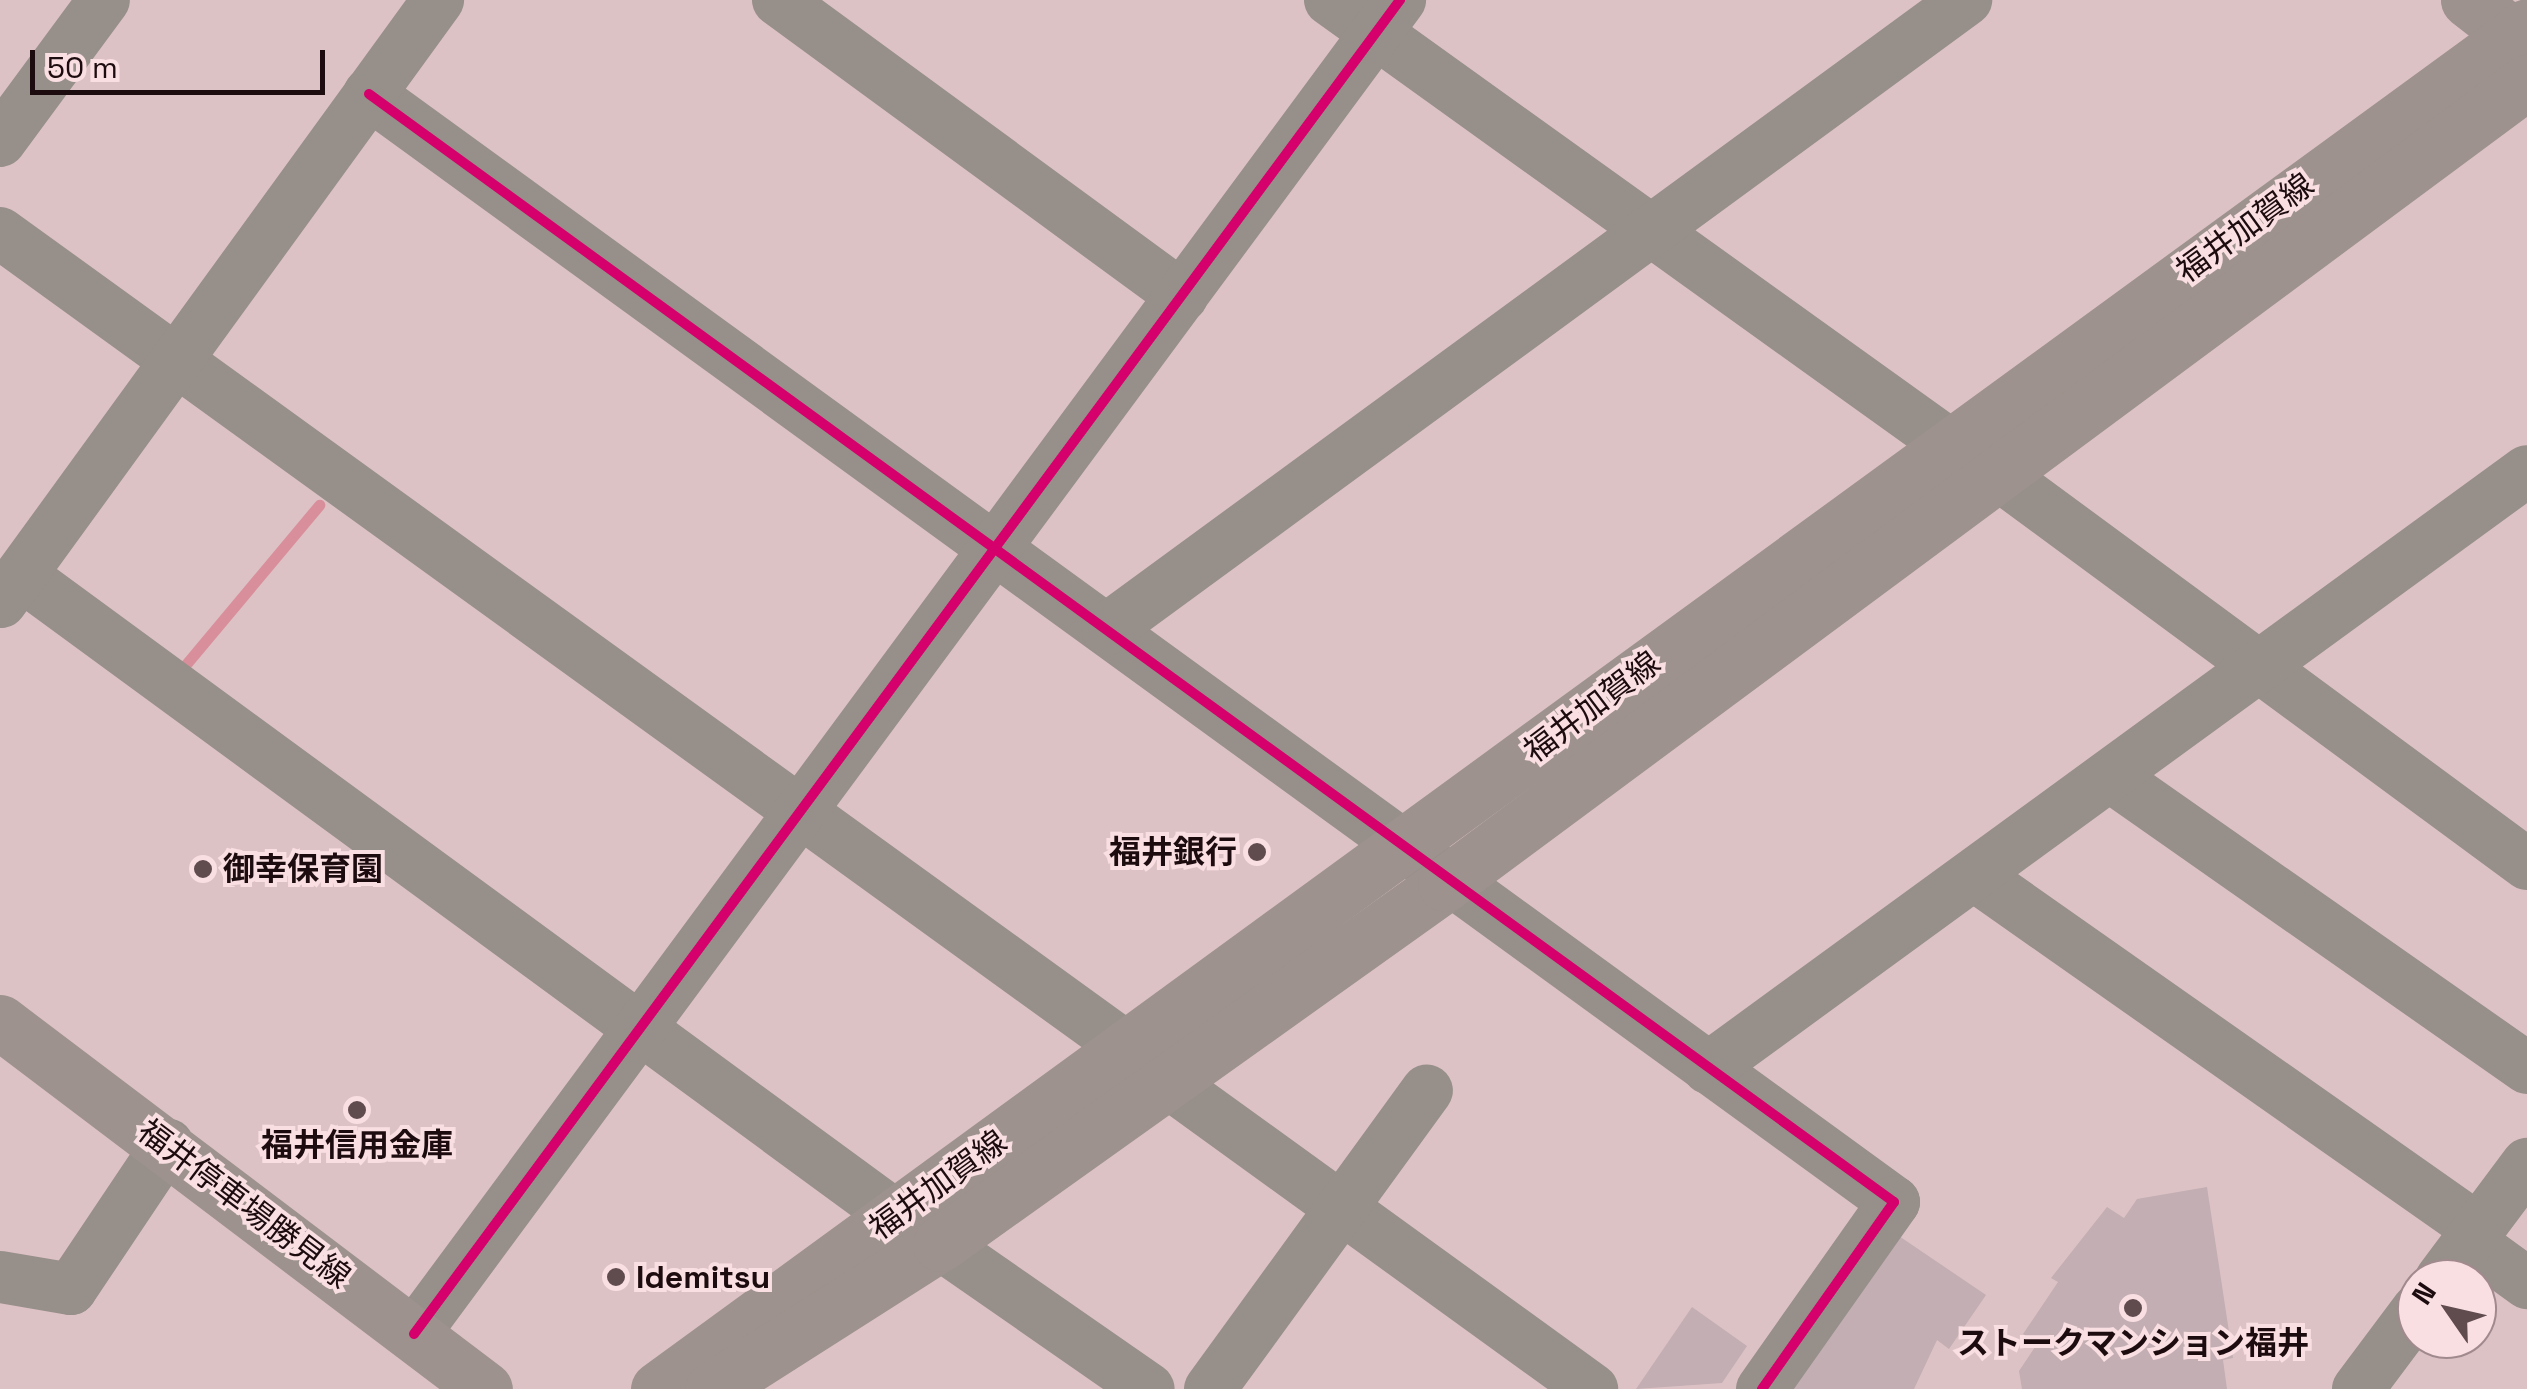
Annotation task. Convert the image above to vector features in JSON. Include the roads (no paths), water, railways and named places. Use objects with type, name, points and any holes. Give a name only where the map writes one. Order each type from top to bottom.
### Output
[{"type":"main road","points":[[2468,0],[2524,47]]},
{"type":"main road","name":"福井加賀線","points":[[712,1389],[918,1230],[1146,1064],[1406,846],[1946,442],[2524,47]]},
{"type":"main road","name":"福井加賀線","points":[[1146,1064],[1445,884],[1995,472],[2524,47]]},
{"type":"main road","name":"福井停車場勝見線","points":[[0,1022],[168,1144],[485,1389]]},
{"type":"main road","name":"福井加賀線","points":[[658,1389],[918,1230]]},
{"type":"street","points":[[0,142],[104,0]]},
{"type":"street","points":[[438,0],[10,589],[641,1026],[918,1230],[1149,1389]]},
{"type":"street","points":[[778,0],[1182,296]]},
{"type":"street","points":[[1330,0],[1388,16],[1648,229],[1946,442]]},
{"type":"street","points":[[1107,629],[1648,229],[1933,8]]},
{"type":"street","points":[[414,1334],[1388,16]]},
{"type":"street","points":[[369,94],[1406,846],[1445,884],[1894,1202],[1762,1389]]},
{"type":"street","points":[[0,233],[801,810],[1339,1208],[1592,1389]]},
{"type":"street","points":[[1995,472],[2257,670],[2527,864]]},
{"type":"street","points":[[1708,1068],[2527,472]]},
{"type":"street","points":[[2110,776],[2527,1068]]},
{"type":"street","points":[[1974,874],[2462,1250],[2527,1283]]},
{"type":"street","points":[[1210,1389],[1426,1090]]},
{"type":"street","points":[[0,1277],[71,1290],[168,1144]]},
{"type":"street","points":[[2462,1250],[2527,1164]]},
{"type":"street","points":[[2358,1389],[2397,1337]]},
{"type":"waterway","points":[[177,675],[319,505]]},
{"type":"place","name":"福井銀行","points":[[1257,852]]},
{"type":"place","name":"御幸保育園","points":[[203,869]]},
{"type":"place","name":"福井信用金庫","points":[[357,1110]]},
{"type":"place","name":"Idemitsu","points":[[616,1277]]},
{"type":"place","name":"ストークマンション福井","points":[[2133,1308]]}]
